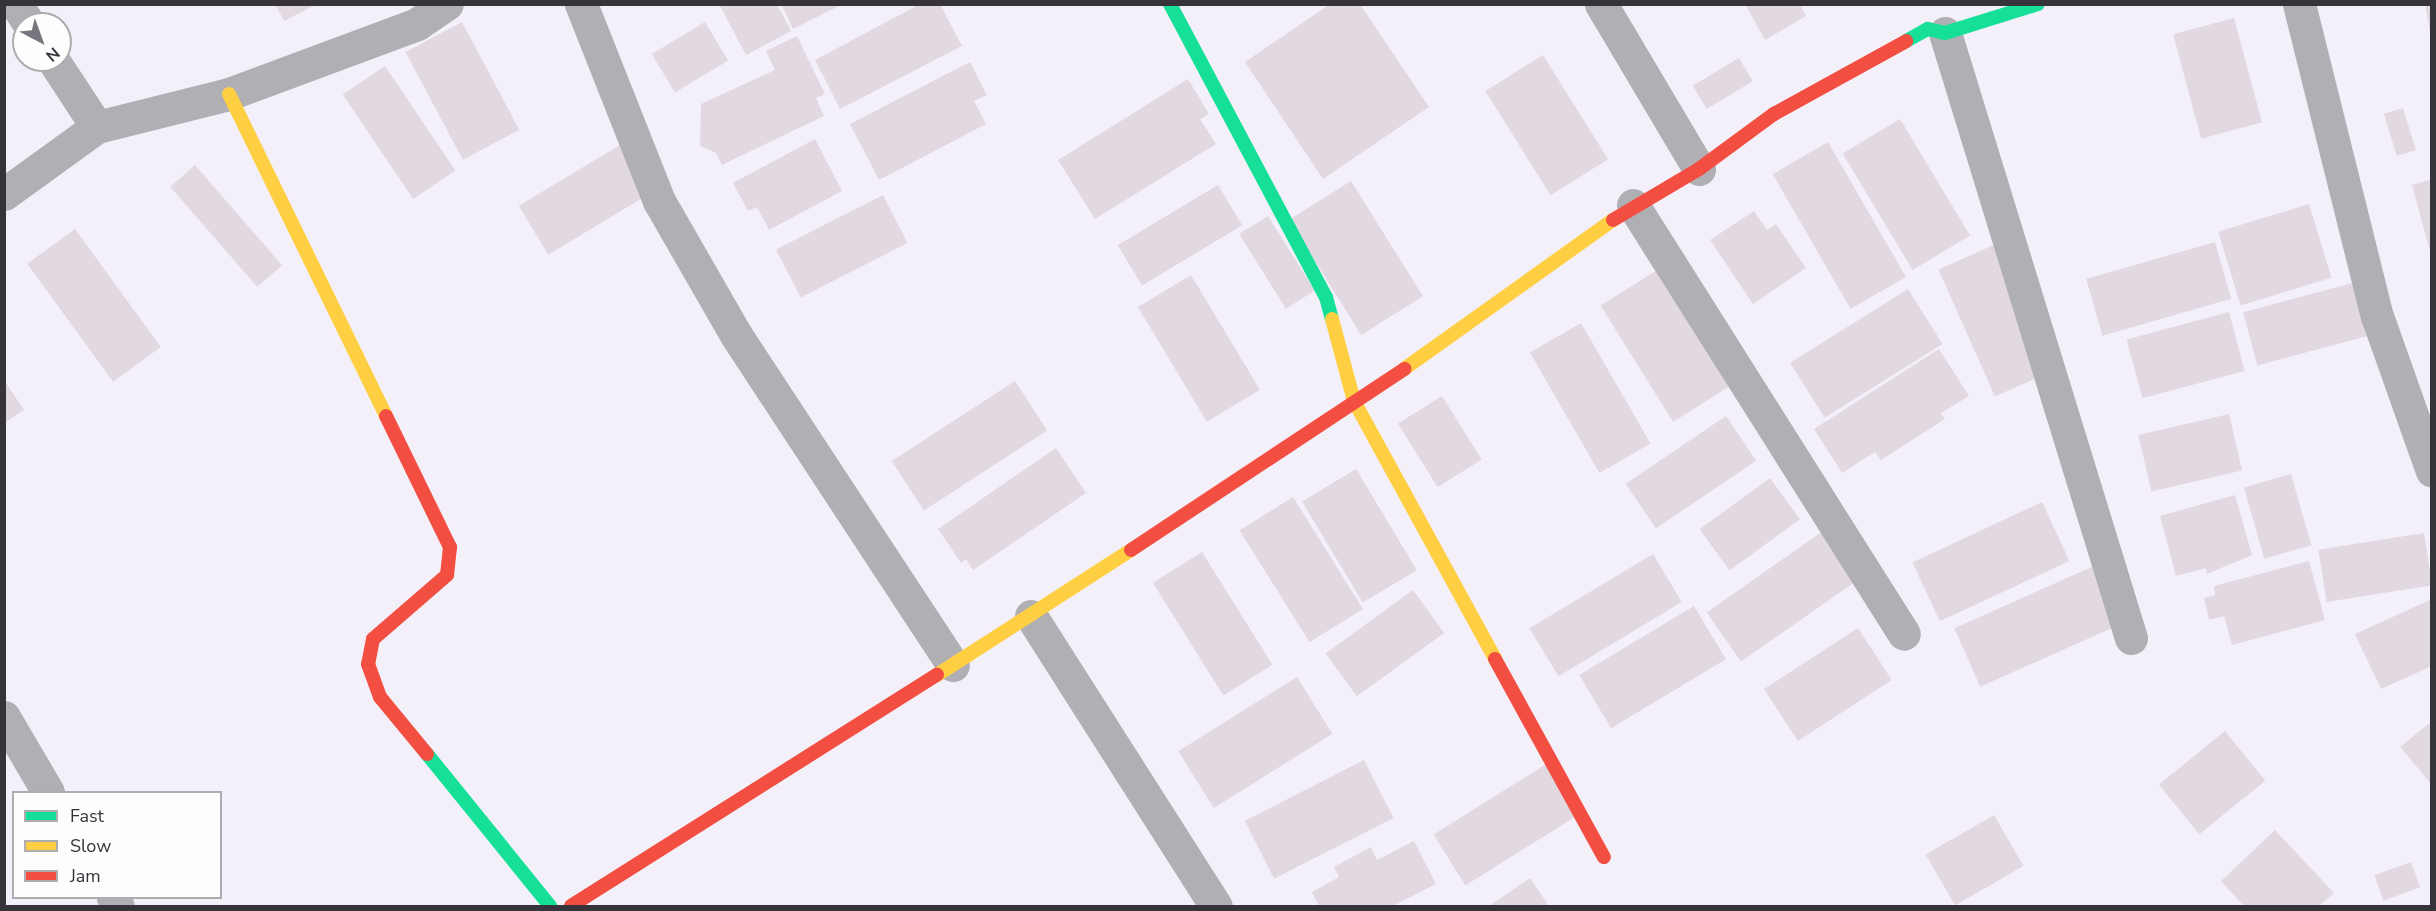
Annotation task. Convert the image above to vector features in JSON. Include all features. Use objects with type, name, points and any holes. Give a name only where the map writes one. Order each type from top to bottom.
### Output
[{"type":"street","points":[[4,194],[97,127],[229,94],[412,14],[447,4]]},
{"type":"street","points":[[581,4],[659,201],[736,335],[952,665]]},
{"type":"street","points":[[1170,4],[1326,297],[1354,401],[1604,857]]},
{"type":"street","points":[[1601,4],[1699,169]]},
{"type":"street","points":[[571,906],[1031,616],[1457,334],[1633,205],[1699,169],[1774,114],[1928,29],[1945,33],[2038,4]]},
{"type":"street","points":[[2299,4],[2377,316],[2432,471]]},
{"type":"street","points":[[1945,33],[2131,638]]},
{"type":"street","points":[[61,72],[97,127]]},
{"type":"street","points":[[229,94],[450,547],[447,575],[373,639],[368,664],[380,697],[550,906]]},
{"type":"street","points":[[1633,205],[1904,634]]},
{"type":"street","points":[[1031,616],[1216,906]]},
{"type":"street","points":[[4,717],[47,791]]},
{"type":"building","points":[[275,4],[317,4],[284,21]]},
{"type":"building","points":[[719,4],[777,4],[791,31],[746,55]]},
{"type":"building","points":[[781,4],[843,4],[793,29]]},
{"type":"building","points":[[920,4],[940,4],[962,46],[840,109],[815,60]]},
{"type":"building","points":[[1330,4],[1360,4],[1429,107],[1323,179],[1245,62]]},
{"type":"building","points":[[1745,4],[1800,4],[1806,16],[1765,40]]},
{"type":"building","points":[[2425,4],[2432,4],[2432,33],[2430,33]]},
{"type":"building","points":[[2234,18],[2262,122],[2201,139],[2173,34]]},
{"type":"building","points":[[462,22],[519,130],[463,160],[405,52]]},
{"type":"building","points":[[705,22],[728,61],[675,93],[652,54]]},
{"type":"building","points":[[797,36],[825,94],[816,98],[824,116],[722,165],[716,153],[700,146],[701,104],[775,70],[766,51]]},
{"type":"building","points":[[1543,55],[1608,159],[1551,195],[1485,91]]},
{"type":"building","points":[[1739,58],[1753,81],[1707,109],[1693,86]]},
{"type":"building","points":[[970,62],[987,95],[974,101],[986,124],[879,180],[850,124]]},
{"type":"building","points":[[385,66],[455,170],[413,199],[343,95]]},
{"type":"building","points":[[1188,79],[1209,114],[1200,119],[1216,144],[1095,219],[1058,160]]},
{"type":"building","points":[[2403,108],[2416,150],[2397,156],[2384,114]]},
{"type":"building","points":[[1900,119],[1970,236],[1913,270],[1843,154]]},
{"type":"building","points":[[815,139],[842,191],[769,230],[757,207],[748,211],[733,183]]},
{"type":"building","points":[[1828,142],[1906,277],[1851,309],[1773,174]]},
{"type":"building","points":[[620,145],[649,194],[548,255],[519,206]]},
{"type":"building","points":[[195,165],[282,265],[257,287],[170,187]]},
{"type":"building","points":[[2432,179],[2432,255],[2431,255],[2412,185]]},
{"type":"building","points":[[1351,181],[1423,296],[1361,335],[1289,220]]},
{"type":"building","points":[[1218,185],[1242,225],[1142,286],[1118,245]]},
{"type":"building","points":[[883,195],[908,243],[801,298],[776,249]]},
{"type":"building","points":[[2309,204],[2332,278],[2241,305],[2218,232]]},
{"type":"building","points":[[1754,211],[1767,230],[1776,224],[1806,268],[1753,304],[1710,240]]},
{"type":"building","points":[[1268,216],[1315,291],[1286,309],[1239,234]]},
{"type":"building","points":[[75,229],[161,347],[113,382],[27,264]]},
{"type":"building","points":[[2215,242],[2231,299],[2102,336],[2086,279]]},
{"type":"building","points":[[1996,244],[2053,371],[1995,397],[1938,270]]},
{"type":"building","points":[[1659,269],[1732,385],[1673,422],[1600,306]]},
{"type":"building","points":[[1191,275],[1260,390],[1207,422],[1138,307]]},
{"type":"building","points":[[2360,281],[2374,334],[2257,365],[2243,312]]},
{"type":"building","points":[[1908,289],[1942,344],[1825,418],[1790,363]]},
{"type":"building","points":[[2229,312],[2245,371],[2142,398],[2127,339]]},
{"type":"building","points":[[1581,323],[1650,443],[1599,473],[1530,352]]},
{"type":"building","points":[[1939,349],[1969,396],[1941,413],[1945,419],[1881,460],[1875,452],[1842,473],[1814,429]]},
{"type":"building","points":[[4,380],[24,410],[4,423]]},
{"type":"building","points":[[1015,381],[1047,430],[924,511],[892,461]]},
{"type":"building","points":[[1442,396],[1482,460],[1438,487],[1398,424]]},
{"type":"building","points":[[2229,414],[2242,471],[2151,491],[2138,435]]},
{"type":"building","points":[[1726,416],[1756,461],[1656,528],[1626,484]]},
{"type":"building","points":[[1056,448],[1086,493],[973,570],[966,559],[961,563],[938,529]]},
{"type":"building","points":[[1356,469],[1417,570],[1363,603],[1302,501]]},
{"type":"building","points":[[2291,474],[2311,545],[2264,559],[2244,488]]},
{"type":"building","points":[[1770,478],[1800,519],[1730,570],[1700,529]]},
{"type":"building","points":[[2235,495],[2252,555],[2207,574],[2206,568],[2176,576],[2160,516]]},
{"type":"building","points":[[1293,497],[1363,609],[1310,642],[1240,530]]},
{"type":"building","points":[[2042,502],[2069,561],[1940,621],[1912,562]]},
{"type":"building","points":[[1823,531],[1857,580],[1741,662],[1707,612]]},
{"type":"building","points":[[2424,533],[2432,585],[2327,602],[2318,550]]},
{"type":"building","points":[[1202,552],[1272,665],[1223,696],[1153,583]]},
{"type":"building","points":[[1653,554],[1682,602],[1558,676],[1530,628]]},
{"type":"building","points":[[2309,561],[2325,620],[2232,645],[2224,616],[2209,620],[2204,598],[2215,595],[2214,586]]},
{"type":"building","points":[[2094,566],[2120,624],[1980,687],[1954,628]]},
{"type":"building","points":[[1413,590],[1444,633],[1357,696],[1326,653]]},
{"type":"building","points":[[2432,599],[2432,666],[2381,689],[2355,634]]},
{"type":"building","points":[[1694,606],[1726,659],[1611,728],[1579,675]]},
{"type":"building","points":[[1858,628],[1892,680],[1798,741],[1764,689]]},
{"type":"building","points":[[1297,677],[1333,734],[1214,808],[1178,751]]},
{"type":"building","points":[[2432,721],[2432,785],[2400,747]]},
{"type":"building","points":[[2225,731],[2265,781],[2199,834],[2159,784]]},
{"type":"building","points":[[1364,760],[1394,818],[1274,879],[1245,821]]},
{"type":"building","points":[[1548,763],[1580,814],[1465,885],[1434,835]]},
{"type":"building","points":[[1994,815],[2024,866],[1955,906],[1926,854]]},
{"type":"building","points":[[2275,830],[2334,893],[2319,906],[2244,906],[2221,881]]},
{"type":"building","points":[[1414,841],[1436,884],[1393,906],[1319,906],[1312,892],[1339,877],[1334,867],[1371,847],[1377,860]]},
{"type":"building","points":[[2411,862],[2420,887],[2384,901],[2374,875]]},
{"type":"building","points":[[1530,878],[1549,906],[1489,906]]},
{"type":"traffic: fast","points":[[1170,4],[1326,297],[1332,319]]},
{"type":"traffic: fast","points":[[1906,41],[1928,29],[1945,33],[2038,4]]},
{"type":"traffic: fast","points":[[427,754],[550,906]]},
{"type":"traffic: slow","points":[[229,94],[386,416]]},
{"type":"traffic: slow","points":[[1404,369],[1613,220]]},
{"type":"traffic: slow","points":[[1332,319],[1354,401],[1495,659]]},
{"type":"traffic: slow","points":[[937,675],[1131,550]]},
{"type":"traffic: jam","points":[[1613,220],[1699,169],[1774,114],[1906,41]]},
{"type":"traffic: jam","points":[[1131,550],[1404,369]]},
{"type":"traffic: jam","points":[[386,416],[450,547],[447,575],[373,639],[368,664],[380,697],[427,754]]},
{"type":"traffic: jam","points":[[1495,659],[1604,857]]},
{"type":"traffic: jam","points":[[571,906],[937,675]]}]
